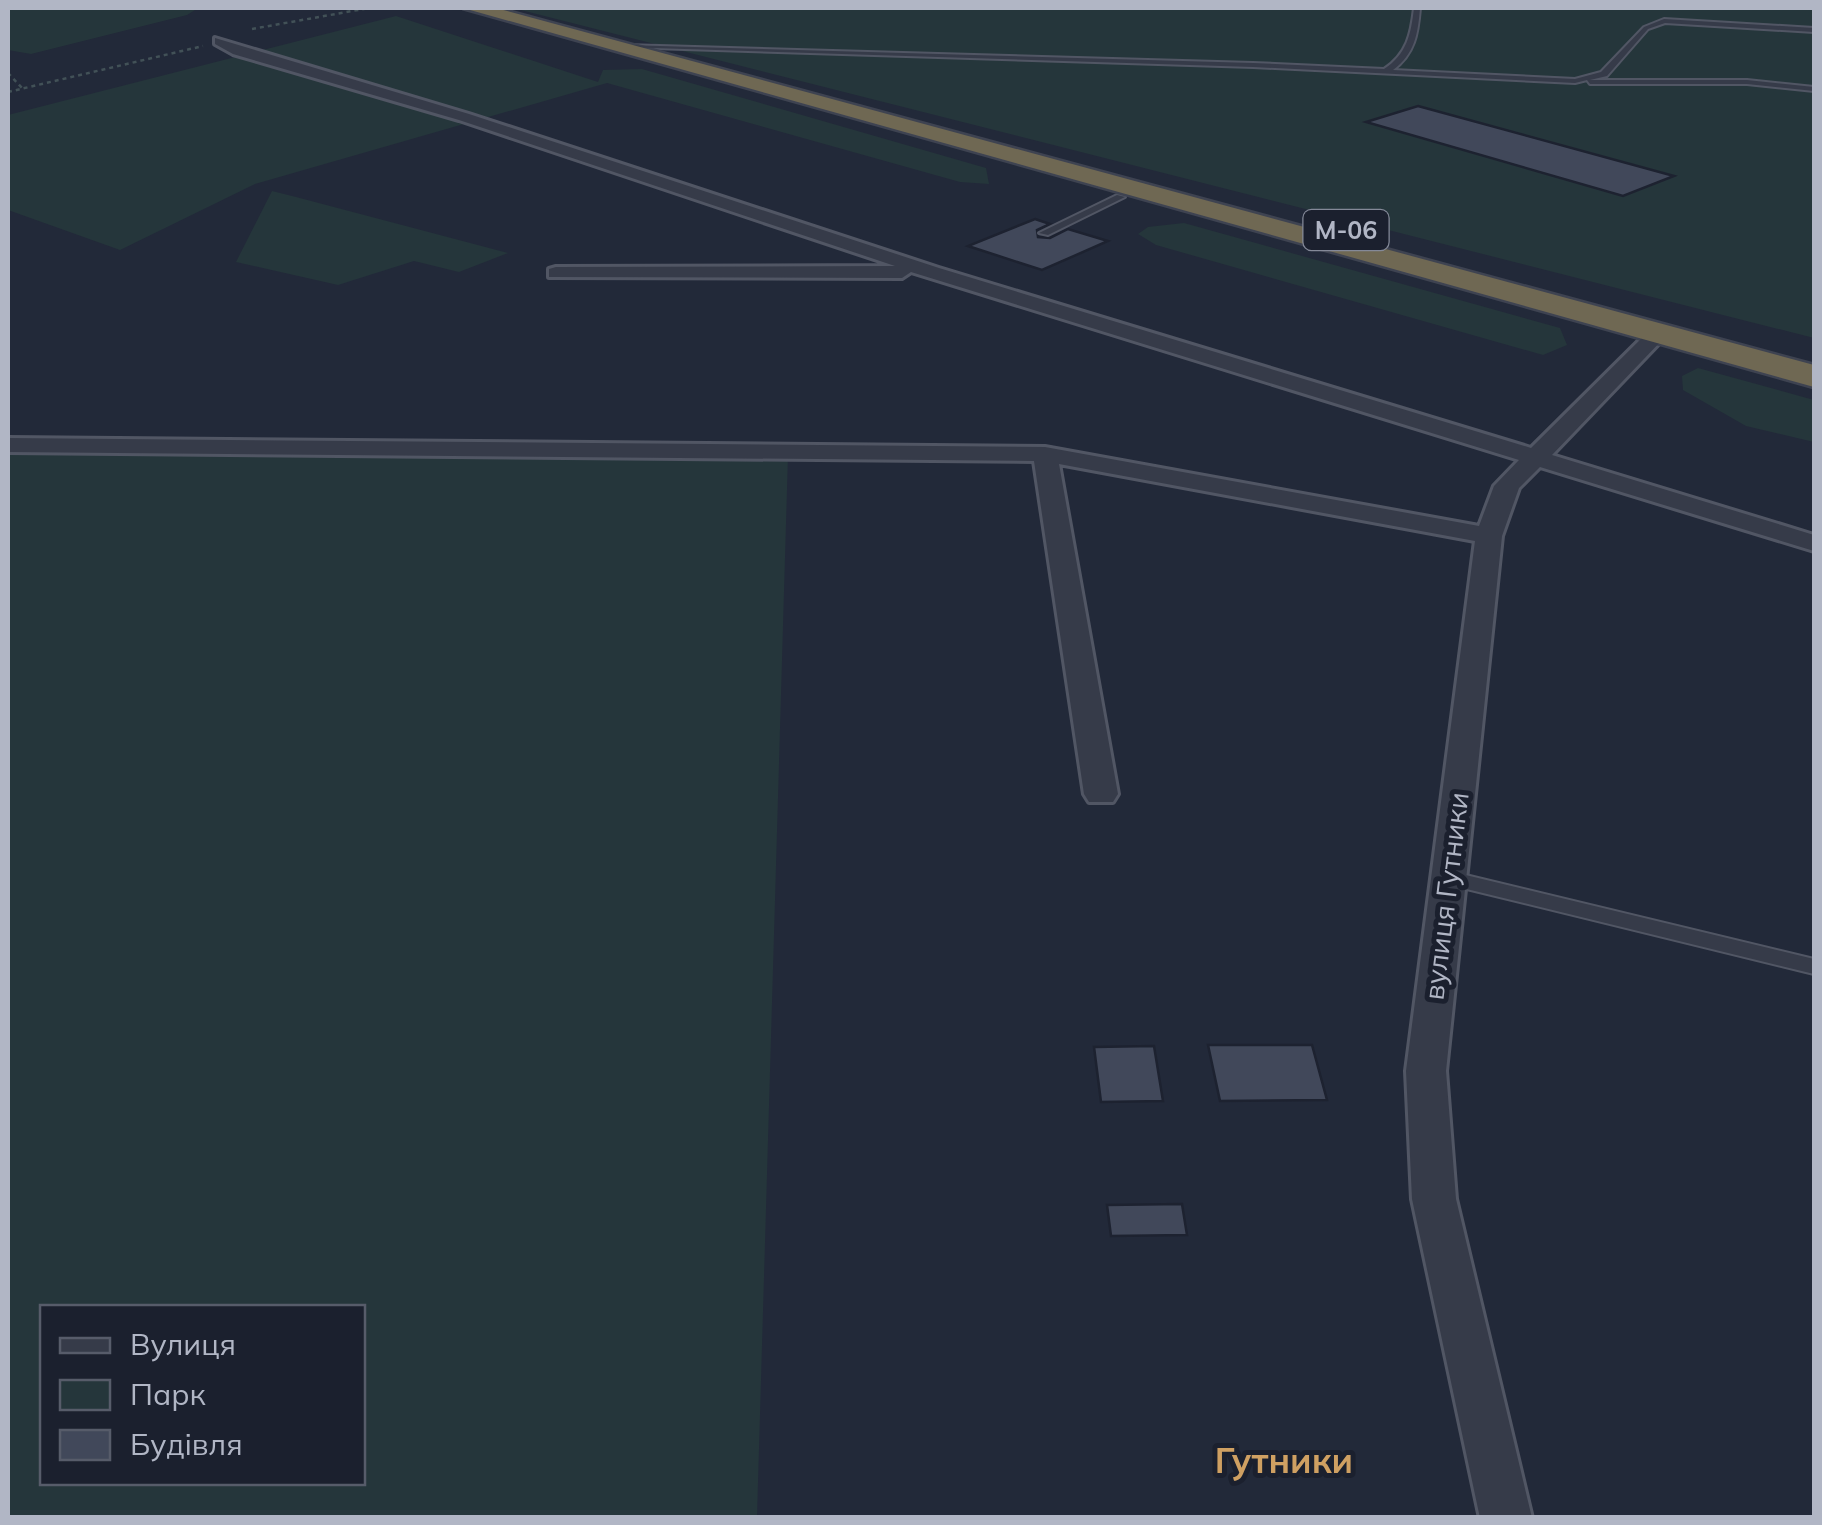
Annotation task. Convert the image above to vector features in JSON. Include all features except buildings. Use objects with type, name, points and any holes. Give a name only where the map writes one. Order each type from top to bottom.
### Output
[{"type":"highway","name":"М-06","points":[[474,8],[1814,356]]},
{"type":"highway","name":"М-06","points":[[592,40],[762,74],[1043,156],[1230,216],[1814,376]]},
{"type":"highway","points":[[1043,156],[1016,172],[1021,177],[1230,216]]},
{"type":"street","points":[[220,41],[238,51],[464,116],[932,272],[1814,543]]},
{"type":"street","points":[[556,273],[932,272]]},
{"type":"street","name":"вулиця Гутники","points":[[1506,1518],[1434,1199],[1426,1072],[1489,536],[1507,486],[1658,333]]},
{"type":"street","points":[[8,445],[1044,454],[1489,536]]},
{"type":"street","points":[[1044,454],[1102,794]]},
{"type":"lane","points":[[1385,71],[1401,63],[1412,46],[1417,8]]},
{"type":"lane","points":[[1575,81],[1604,74],[1654,18],[1652,11]]},
{"type":"lane","points":[[1646,28],[1675,20],[1814,30]]},
{"type":"lane","points":[[626,47],[1385,71],[1575,81],[1747,82],[1814,89]]},
{"type":"lane","points":[[1044,233],[1120,197]]},
{"type":"lane","points":[[1449,878],[1814,967]]},
{"type":"path","points":[[8,92],[220,41],[279,21],[369,8]]},
{"type":"path","points":[[8,73],[22,89]]},
{"type":"green space","points":[[8,8],[198,8],[187,15],[31,54],[8,50]]},
{"type":"green space","points":[[513,8],[1814,8],[1814,338]]},
{"type":"green space","points":[[396,16],[598,82],[603,70],[642,69],[986,168],[989,184],[960,182],[607,83],[255,184],[120,250],[8,210],[8,115]]},
{"type":"green space","points":[[272,191],[508,253],[459,272],[414,261],[338,285],[236,262]]},
{"type":"green space","points":[[1184,223],[1560,328],[1567,345],[1543,355],[1156,245],[1138,234],[1148,227]]},
{"type":"green space","points":[[1698,368],[1814,400],[1814,442],[1746,426],[1683,390],[1682,376]]},
{"type":"green space","points":[[8,448],[788,455],[757,1517],[8,1517]]},
{"type":"district","name":"Гутники","points":[[1284,1461]]}]
